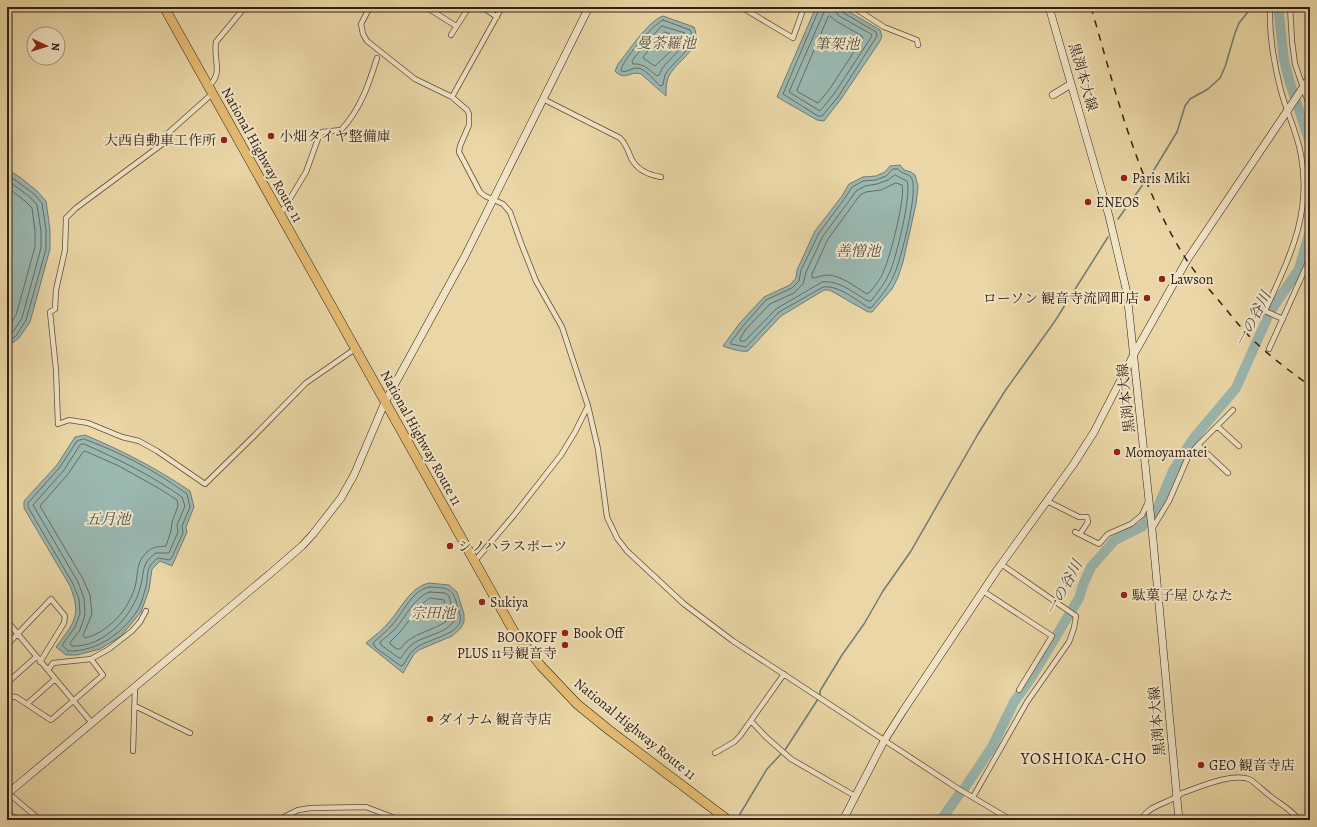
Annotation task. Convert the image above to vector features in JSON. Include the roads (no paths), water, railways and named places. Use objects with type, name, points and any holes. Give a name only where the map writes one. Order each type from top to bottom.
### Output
[{"type":"highway","name":"National Highway Route 11","points":[[164,7],[513,630],[541,666],[567,695],[598,721],[728,820]]},
{"type":"highway","points":[[7,815],[14,820]]},
{"type":"street","points":[[245,7],[216,42],[217,75],[210,91],[167,134],[164,142],[76,208],[66,218],[65,250],[56,290],[54,309],[50,312],[56,370],[58,424],[69,420],[88,423],[122,437],[139,441],[157,451],[205,484],[306,382],[355,349]]},
{"type":"street","points":[[388,7],[370,8],[361,24],[363,34],[367,41],[415,79],[452,97],[467,110],[469,114],[469,125],[459,152],[480,192],[485,196],[503,204],[510,212],[536,280],[564,334],[588,406],[598,449],[608,517],[617,538],[627,551],[684,604],[734,641],[884,741],[957,788],[1011,820]]},
{"type":"street","points":[[426,7],[456,26]]},
{"type":"street","points":[[451,35],[469,7]]},
{"type":"street","points":[[482,7],[497,17]]},
{"type":"street","points":[[452,97],[502,7]]},
{"type":"street","points":[[40,820],[7,793],[136,687],[302,546],[341,498],[385,402],[465,256],[589,7]]},
{"type":"street","points":[[740,7],[793,38],[804,7]]},
{"type":"street","points":[[853,7],[884,27],[917,40],[918,45]]},
{"type":"street","name":"黒渕本大線","points":[[1049,7],[1118,251],[1127,293],[1152,529],[1179,820]]},
{"type":"street","points":[[1270,7],[1271,35],[1276,68],[1281,91],[1296,134],[1301,154],[1304,189],[1303,207],[1295,241],[1286,265],[1264,311],[1283,319]]},
{"type":"street","points":[[1290,7],[1292,40],[1296,64],[1310,108]]},
{"type":"street","points":[[280,215],[306,172],[319,136],[322,132],[341,130],[350,119],[368,85],[377,58]]},
{"type":"street","points":[[843,820],[884,741],[1001,564],[1073,465],[1094,432],[1134,354],[1187,260],[1310,77]]},
{"type":"street","points":[[1053,95],[1072,84]]},
{"type":"street","points":[[543,100],[620,138],[625,143],[632,160],[639,169],[649,176],[661,177]]},
{"type":"street","points":[[1269,349],[1310,258]]},
{"type":"street","points":[[474,562],[514,515],[561,455],[588,406]]},
{"type":"street","points":[[1152,529],[1169,501],[1188,457],[1233,410]]},
{"type":"street","points":[[1218,426],[1238,446]]},
{"type":"street","points":[[1198,445],[1228,473]]},
{"type":"street","points":[[1074,532],[1098,544],[1108,534],[1131,524],[1142,515],[1149,500]]},
{"type":"street","points":[[1047,501],[1079,517],[1087,517],[1088,522],[1080,534]]},
{"type":"street","points":[[973,797],[1027,702],[1069,642],[1076,616],[1001,564]]},
{"type":"street","points":[[983,591],[1052,636],[1019,690]]},
{"type":"street","points":[[7,645],[51,599],[65,616],[64,623],[40,662]]},
{"type":"street","points":[[48,670],[53,663],[91,659],[109,649],[140,622],[146,611]]},
{"type":"street","points":[[7,621],[92,723]]},
{"type":"street","points":[[7,683],[36,657]]},
{"type":"street","points":[[7,696],[16,697],[51,720],[103,674],[91,659]]},
{"type":"street","points":[[715,753],[734,742],[751,721],[784,674]]},
{"type":"street","points":[[27,704],[55,679]]},
{"type":"street","points":[[133,751],[136,687]]},
{"type":"street","points":[[135,706],[190,733]]},
{"type":"street","points":[[751,721],[766,737],[791,759],[855,796]]},
{"type":"street","points":[[1141,820],[1148,810],[1177,798],[1182,794],[1224,779],[1236,778],[1250,779],[1289,810],[1299,820]]},
{"type":"street","points":[[278,820],[298,810],[311,808],[366,807],[400,820]]},
{"type":"water","name":"筆架池","points":[[816,7],[841,7],[880,30],[882,36],[841,99],[824,121],[817,120],[777,97]]},
{"type":"water","name":"曼荼羅池","points":[[663,16],[694,27],[696,34],[693,47],[669,76],[666,85],[666,96],[641,74],[634,73],[622,76],[615,71],[618,64],[645,30],[657,19]]},
{"type":"water","name":"善憎池","points":[[900,165],[904,170],[915,175],[918,186],[916,204],[903,262],[898,277],[892,289],[872,312],[868,312],[829,290],[824,290],[781,316],[748,351],[739,351],[723,346],[739,324],[764,297],[790,285],[796,278],[797,270],[815,231],[842,196],[849,184],[863,177],[876,176],[885,172],[890,166]]},
{"type":"water","points":[[7,169],[37,191],[46,201],[50,230],[50,249],[30,322],[19,338],[7,347]]},
{"type":"water","name":"五月池","points":[[85,435],[139,460],[190,491],[194,507],[186,527],[187,532],[172,566],[160,561],[152,569],[149,590],[141,612],[121,636],[100,649],[77,655],[66,655],[56,647],[72,625],[76,612],[74,596],[70,586],[24,508],[24,501],[57,465],[75,437]]},
{"type":"water","name":"宗田池","points":[[429,583],[449,585],[457,592],[464,614],[464,622],[461,628],[452,636],[419,650],[414,654],[403,673],[366,643],[387,625],[406,599],[416,589]]},
{"type":"waterway","points":[[1149,178],[1177,132],[1185,106],[1190,99],[1208,89],[1220,78],[1239,23],[1252,7]]},
{"type":"waterway","name":"一の谷川","points":[[1280,7],[1279,15],[1284,60],[1310,143]]},
{"type":"waterway","points":[[1118,219],[1144,183]]},
{"type":"waterway","name":"一の谷川","points":[[964,789],[992,747],[1014,702],[1031,678],[1079,598],[1091,567],[1115,540],[1143,526],[1158,507],[1173,471],[1193,439],[1236,388],[1270,312],[1299,269],[1310,231]]},
{"type":"waterway","points":[[820,695],[820,691],[842,655],[864,624],[883,591],[911,551],[978,434],[1005,391],[1055,321],[1108,237]]},
{"type":"waterway","points":[[785,750],[818,699]]},
{"type":"waterway","points":[[737,819],[767,769],[781,754]]},
{"type":"waterway","name":"一の谷川","points":[[941,820],[960,793]]},
{"type":"railway","points":[[1091,7],[1119,104],[1141,168],[1169,230],[1194,270],[1251,338],[1265,351],[1310,386]]},
{"type":"place","name":"小畑タイヤ整備庫","points":[[271,136]]},
{"type":"place","name":"大西自動車工作所","points":[[224,140]]},
{"type":"place","name":"Paris Miki","points":[[1124,178]]},
{"type":"place","name":"ENEOS","points":[[1088,202]]},
{"type":"place","name":"Lawson","points":[[1162,279]]},
{"type":"place","name":"ローソン 観音寺流岡町店","points":[[1147,298]]},
{"type":"place","name":"Momoyamatei","points":[[1117,452]]},
{"type":"place","name":"シノハラスポーツ","points":[[450,546]]},
{"type":"place","name":"駄菓子屋 ひなた","points":[[1124,595]]},
{"type":"place","name":"Sukiya","points":[[482,602]]},
{"type":"place","name":"Book Off","points":[[565,633]]},
{"type":"place","name":"BOOKOFF PLUS 11号観音寺","points":[[565,645]]},
{"type":"place","name":"ダイナム 観音寺店","points":[[430,719]]},
{"type":"place","name":"GEO 観音寺店","points":[[1201,765]]},
{"type":"district","name":"YOSHIOKA-CHO","points":[[1084,759]]}]
